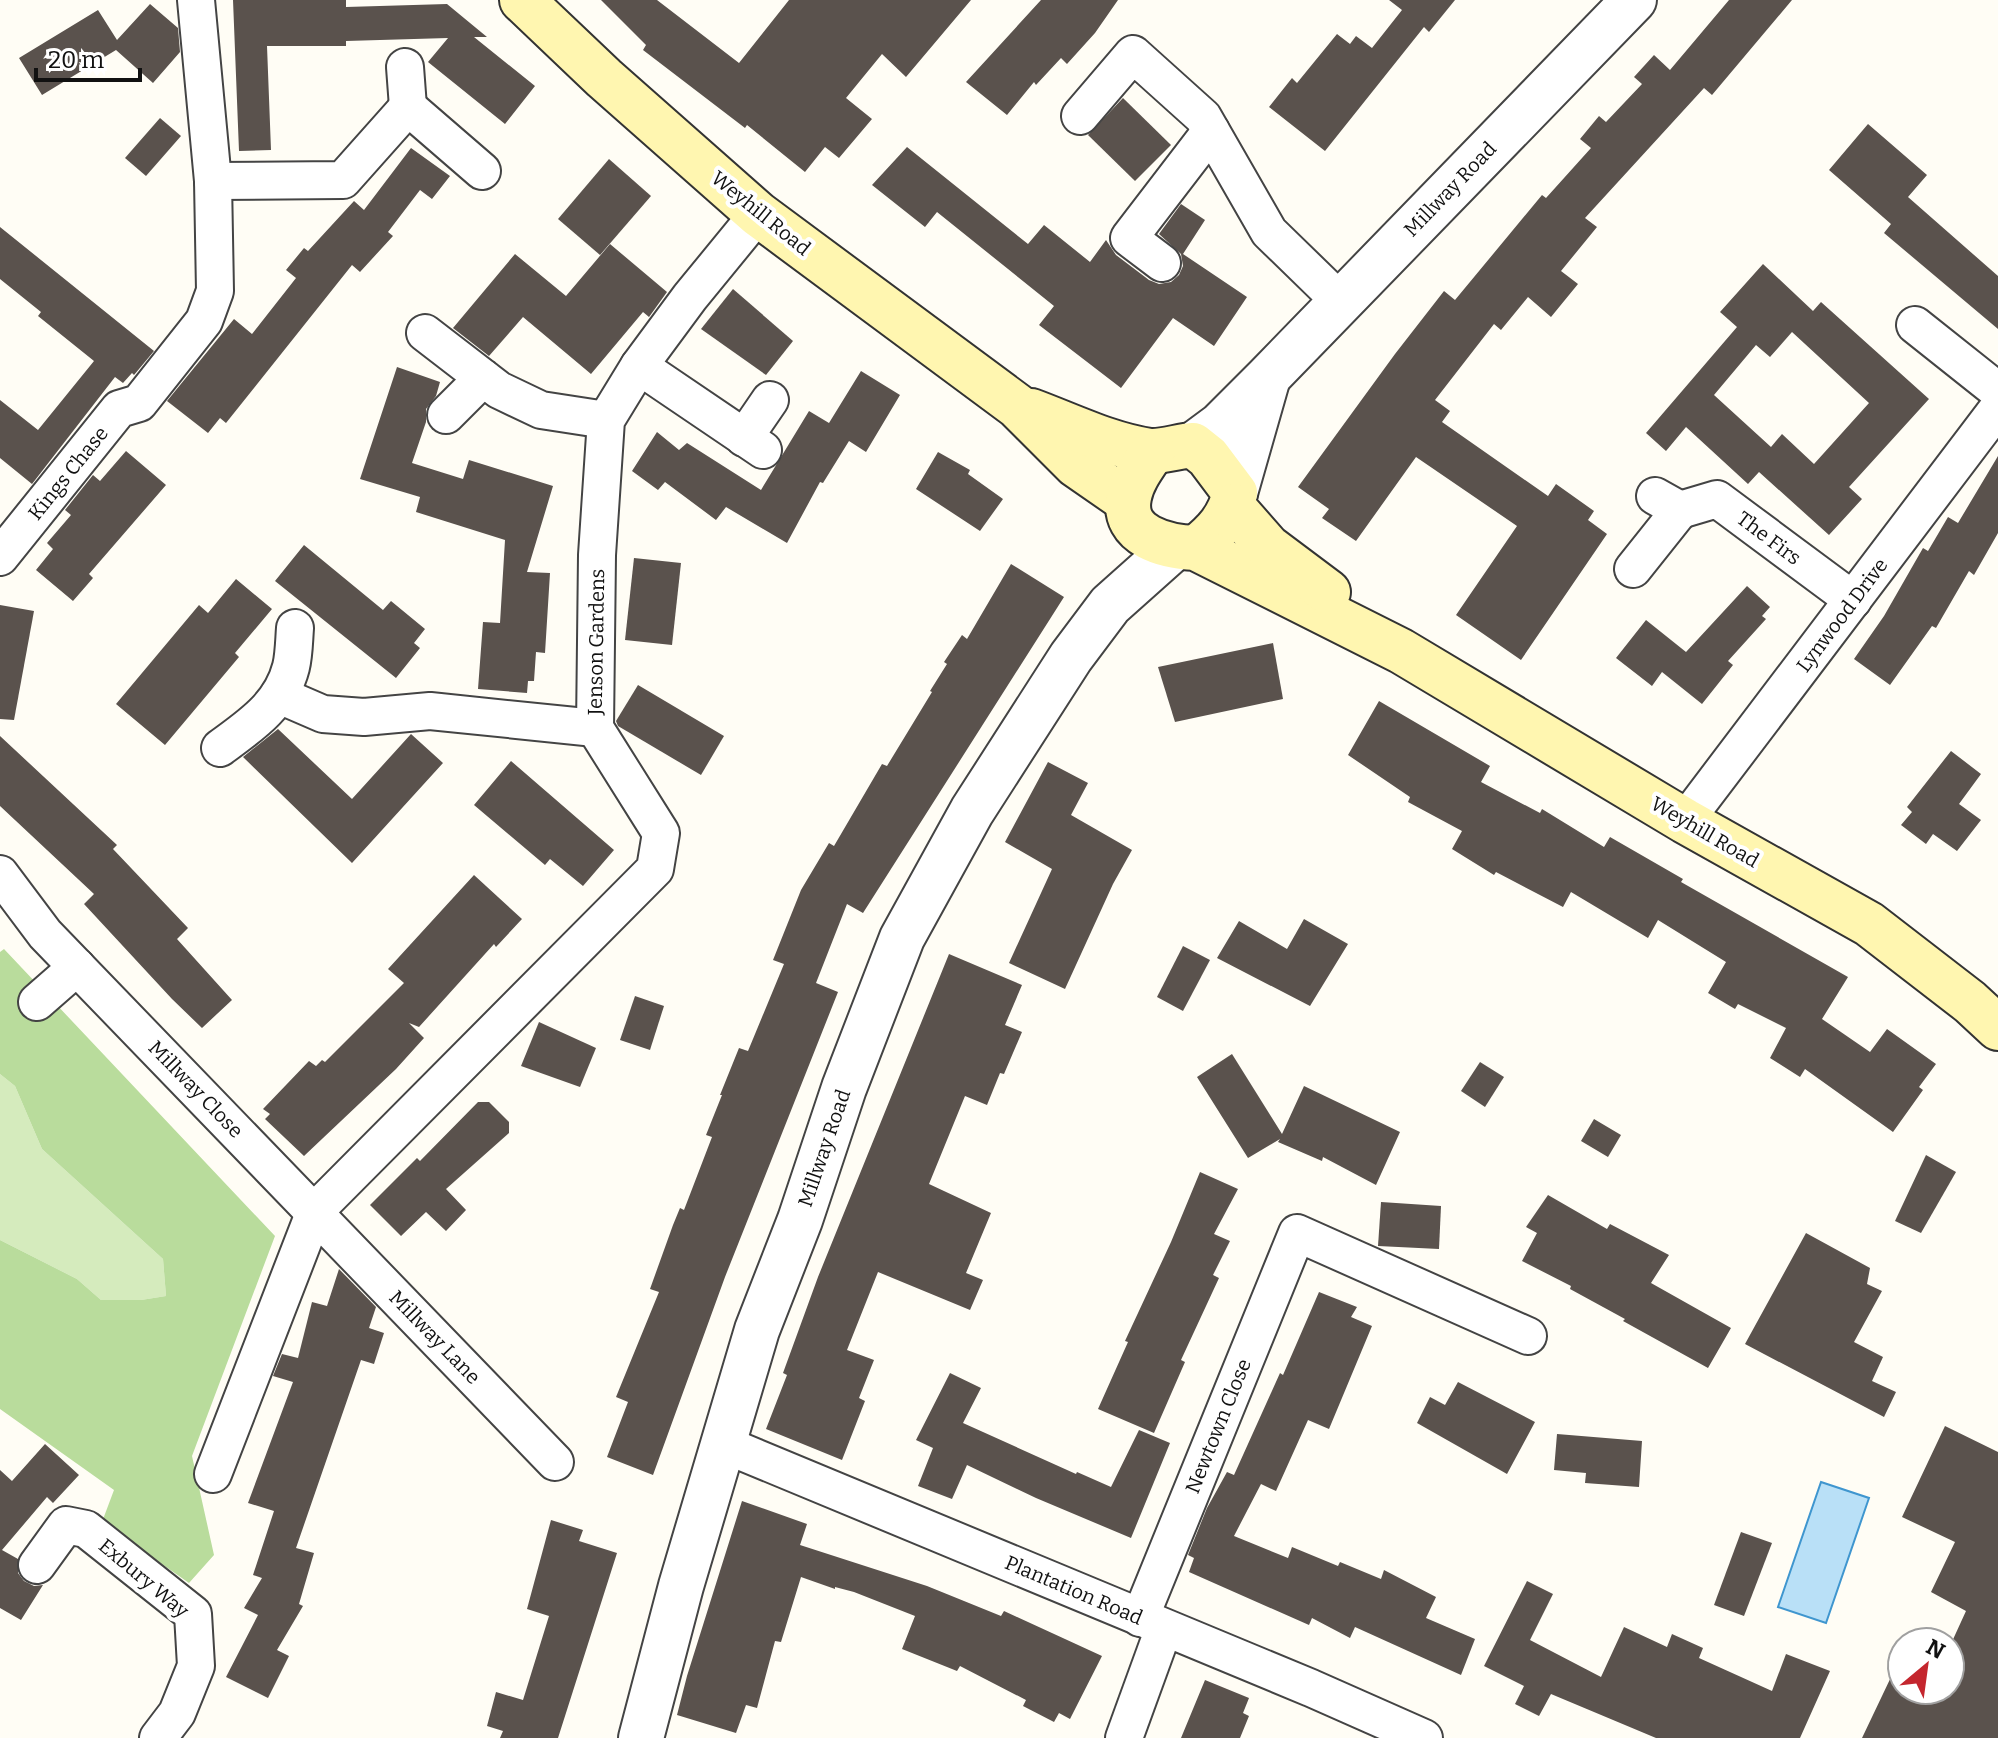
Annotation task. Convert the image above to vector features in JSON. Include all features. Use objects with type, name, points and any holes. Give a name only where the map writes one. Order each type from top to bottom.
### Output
[{"type":"main road","name":"Weyhill Road","points":[[522,0],[604,78],[758,214],[1017,406],[1076,465],[1129,510],[1149,540],[1185,548],[1401,651],[1685,821],[1869,924],[1970,1002],[1998,1028]]},
{"type":"main road","name":"Weyhill Road","points":[[1017,406],[1097,436],[1208,457],[1268,547],[1401,651]]},
{"type":"main road","points":[[1129,510],[1134,480],[1173,448]]},
{"type":"main road","points":[[1185,548],[1216,532],[1234,500]]},
{"type":"street","name":"Kings Chase","points":[[0,557],[119,409],[139,403],[204,321],[215,291],[213,181],[196,0]]},
{"type":"street","name":"Millway Road","points":[[1173,448],[1220,425],[1634,0]]},
{"type":"street","points":[[1080,116],[1133,54],[1203,117],[1269,232],[1342,303]]},
{"type":"street","points":[[405,67],[408,107],[482,171]]},
{"type":"street","points":[[213,181],[343,180],[408,107]]},
{"type":"street","points":[[1162,263],[1129,238],[1211,131]]},
{"type":"street","name":"Jenson Gardens","points":[[315,1211],[655,869],[661,833],[595,728],[597,555],[606,420],[639,366],[758,214]]},
{"type":"street","points":[[1915,325],[1998,391]]},
{"type":"street","points":[[425,333],[499,390],[541,410],[606,420]]},
{"type":"street","points":[[639,366],[753,444],[770,400]]},
{"type":"street","points":[[446,415],[483,378]]},
{"type":"street","name":"Millway Road","points":[[1234,500],[1267,378]]},
{"type":"street","name":"Lynwood Drive","points":[[1685,821],[1998,408]]},
{"type":"street","name":"The Firs","points":[[1633,569],[1667,503],[1717,499],[1853,600]]},
{"type":"street","name":"Millway Road","points":[[1110,605],[1129,510]]},
{"type":"street","name":"Millway Road","points":[[641,1738],[681,1586],[757,1330],[902,938],[972,811],[1071,657],[1110,605],[1185,548]]},
{"type":"street","points":[[220,748],[261,717],[279,695],[291,667],[295,628]]},
{"type":"street","points":[[279,695],[323,714],[364,717],[430,711],[595,728]]},
{"type":"street","name":"Millway Close","points":[[0,874],[45,934],[315,1211]]},
{"type":"street","points":[[37,1002],[77,967]]},
{"type":"street","points":[[213,1474],[315,1211]]},
{"type":"street","name":"Millway Lane","points":[[315,1211],[555,1462]]},
{"type":"street","name":"Newtown Close","points":[[1124,1738],[1152,1623],[1283,1227],[1528,1336]]},
{"type":"street","name":"Plantation Road","points":[[723,1444],[1311,1688],[1424,1738]]},
{"type":"street","name":"Exbury Way","points":[[37,1565],[66,1525],[86,1529],[193,1614],[196,1666],[177,1713],[158,1738]]},
{"type":"green space","points":[[4,949],[275,1236],[192,1456],[214,1555],[189,1583],[102,1522],[114,1490],[0,1409],[0,1240],[77,1279],[101,1300],[141,1300],[166,1296],[163,1259],[42,1149],[15,1086],[0,1074],[0,952]]},
{"type":"green space","points":[[0,1074],[15,1086],[42,1149],[163,1259],[166,1296],[141,1300],[101,1300],[77,1279],[0,1240]]},
{"type":"water","points":[[1821,1482],[1869,1498],[1826,1623],[1778,1607]]},
{"type":"building","points":[[233,0],[346,0],[346,7],[447,4],[487,37],[474,37],[535,86],[505,124],[428,62],[448,38],[346,41],[346,46],[267,46],[271,150],[239,151]]},
{"type":"building","points":[[601,0],[657,0],[739,63],[789,0],[971,0],[906,77],[882,54],[846,98],[872,119],[839,158],[825,147],[805,172],[747,125],[745,128],[643,50],[646,45]]},
{"type":"building","points":[[1041,0],[1118,0],[1095,33],[1067,64],[1061,58],[1036,85],[1034,82],[1007,115],[966,82]]},
{"type":"building","points":[[1389,0],[1455,0],[1429,32],[1424,27],[1325,151],[1269,107],[1292,78],[1297,83],[1337,34],[1350,44],[1356,36],[1372,48],[1402,10]]},
{"type":"building","points":[[1729,0],[1792,0],[1712,95],[1704,88],[1585,218],[1597,227],[1561,271],[1578,284],[1551,317],[1528,297],[1501,330],[1494,324],[1435,400],[1450,411],[1442,422],[1548,496],[1556,484],[1594,511],[1588,520],[1607,534],[1521,660],[1456,615],[1517,526],[1416,457],[1356,541],[1322,518],[1329,509],[1298,487],[1444,291],[1455,300],[1542,195],[1546,198],[1591,148],[1580,139],[1599,116],[1606,122],[1642,84],[1634,77],[1654,55],[1670,70]]},
{"type":"building","points":[[150,4],[178,28],[180,52],[153,83],[116,50],[42,95],[19,58],[98,10],[117,40]]},
{"type":"building","points":[[1123,98],[1171,145],[1135,181],[1088,135]]},
{"type":"building","points":[[160,118],[181,136],[146,176],[125,158]]},
{"type":"building","points":[[1868,124],[1927,175],[1908,197],[1998,276],[1998,329],[1884,233],[1891,224],[1829,170]]},
{"type":"building","points":[[907,147],[1028,244],[1044,225],[1090,262],[1106,240],[1116,255],[1159,284],[1171,282],[1183,266],[1181,254],[1159,234],[1181,204],[1205,220],[1183,254],[1247,297],[1214,346],[1173,318],[1121,388],[1039,325],[1054,306],[937,212],[925,227],[872,185]]},
{"type":"building","points":[[411,148],[450,176],[432,199],[420,190],[388,232],[393,236],[360,272],[352,265],[226,423],[220,418],[208,433],[167,401],[234,319],[252,334],[296,278],[286,270],[304,248],[308,251],[354,201],[364,210]]},
{"type":"building","points":[[609,159],[651,196],[600,255],[558,219]]},
{"type":"building","points":[[0,227],[154,351],[123,383],[115,377],[32,484],[0,458],[0,400],[38,430],[94,361],[38,316],[41,312],[0,279]]},
{"type":"building","points":[[610,244],[667,292],[649,317],[643,312],[591,374],[523,317],[489,356],[453,328],[515,254],[566,296]]},
{"type":"building","points":[[1763,264],[1813,311],[1821,302],[1929,399],[1849,487],[1862,499],[1829,535],[1759,472],[1748,484],[1686,427],[1666,451],[1646,433],[1737,327],[1720,312]],"holes":[[[1792,332],[1869,403],[1814,464],[1782,434],[1771,447],[1714,395],[1756,345],[1770,357]]]},
{"type":"building","points":[[733,289],[793,341],[766,375],[701,329]]},
{"type":"building","points":[[397,367],[440,382],[436,396],[426,409],[426,422],[412,463],[463,479],[469,460],[553,486],[527,572],[550,573],[545,653],[536,652],[534,681],[528,681],[527,693],[478,689],[483,622],[500,623],[505,540],[416,512],[420,497],[360,479]]},
{"type":"building","points":[[861,371],[900,395],[866,452],[849,441],[823,483],[820,482],[787,543],[726,507],[716,520],[665,482],[658,490],[632,471],[657,432],[679,450],[687,443],[761,490],[809,411],[829,423]]},
{"type":"building","points":[[126,451],[166,485],[89,574],[93,578],[73,601],[36,570],[53,549],[47,543],[71,515],[65,510],[93,475],[100,481]]},
{"type":"building","points":[[938,452],[970,470],[968,474],[1003,499],[980,531],[916,489]]},
{"type":"building","points":[[1998,456],[1998,533],[1974,575],[1969,571],[1936,628],[1932,626],[1890,685],[1854,659],[1884,616],[1923,548],[1928,551],[1948,517],[1958,523]]},
{"type":"building","points":[[304,545],[383,610],[391,601],[425,629],[414,643],[420,648],[396,678],[275,581]]},
{"type":"building","points":[[634,558],[681,563],[672,645],[625,640]]},
{"type":"building","points":[[1011,564],[1064,597],[863,913],[847,904],[816,983],[838,992],[725,1277],[653,1475],[607,1457],[628,1402],[616,1397],[659,1292],[650,1289],[673,1225],[680,1208],[684,1210],[712,1137],[706,1135],[739,1048],[748,1051],[784,964],[773,960],[801,890],[829,843],[834,846],[882,764],[887,766],[932,692],[947,664],[944,662],[962,635],[967,639]]},
{"type":"building","points":[[236,579],[272,609],[235,653],[239,657],[165,745],[116,704],[199,605],[208,613]]},
{"type":"building","points":[[1747,586],[1770,607],[1762,616],[1766,619],[1728,661],[1733,665],[1702,704],[1662,672],[1652,686],[1616,658],[1646,620],[1686,652]]},
{"type":"building","points":[[0,605],[34,611],[14,720],[0,719]]},
{"type":"building","points":[[1273,643],[1283,699],[1175,722],[1158,667]]},
{"type":"building","points":[[638,685],[724,736],[701,775],[618,726],[616,721]]},
{"type":"building","points":[[1379,701],[1490,766],[1481,782],[1540,813],[1542,809],[1604,847],[1610,837],[1683,879],[1681,882],[1848,977],[1822,1019],[1870,1052],[1887,1029],[1936,1064],[1919,1087],[1923,1090],[1893,1132],[1805,1069],[1800,1077],[1770,1058],[1786,1028],[1738,1004],[1735,1009],[1708,993],[1726,962],[1658,920],[1648,938],[1571,892],[1563,907],[1496,872],[1494,875],[1452,849],[1462,831],[1408,802],[1410,797],[1348,755]]},
{"type":"building","points":[[278,729],[352,799],[411,734],[443,763],[352,863],[243,757]]},
{"type":"building","points":[[0,736],[117,845],[113,849],[188,928],[177,939],[232,1000],[202,1028],[84,904],[94,894],[0,806]]},
{"type":"building","points":[[1951,751],[1981,774],[1959,804],[1981,820],[1957,851],[1933,834],[1926,844],[1901,825],[1912,812],[1907,807]]},
{"type":"building","points":[[511,761],[614,850],[583,886],[550,859],[545,865],[474,805]]},
{"type":"building","points":[[1048,762],[1088,783],[1071,815],[1132,850],[1065,989],[1009,963],[1052,869],[1005,842]]},
{"type":"building","points":[[474,875],[522,919],[496,947],[494,944],[419,1027],[409,1023],[424,1038],[396,1069],[304,1156],[265,1119],[270,1114],[263,1109],[309,1061],[316,1066],[322,1060],[325,1062],[404,983],[388,969]]},
{"type":"building","points":[[1304,919],[1348,944],[1310,1006],[1217,958],[1239,921],[1287,949]]},
{"type":"building","points":[[1183,946],[1210,960],[1183,1011],[1157,997]]},
{"type":"building","points":[[949,954],[1022,985],[1005,1025],[1022,1032],[1004,1074],[1000,1073],[987,1105],[965,1096],[929,1184],[991,1213],[966,1273],[983,1280],[970,1310],[878,1272],[847,1350],[874,1360],[859,1398],[865,1401],[842,1460],[766,1429],[818,1277]]},
{"type":"building","points":[[635,996],[664,1006],[650,1050],[620,1040]]},
{"type":"building","points":[[539,1022],[596,1048],[580,1087],[521,1066]]},
{"type":"building","points":[[1232,1054],[1282,1134],[1304,1086],[1400,1132],[1376,1185],[1323,1157],[1322,1161],[1278,1142],[1280,1139],[1248,1158],[1197,1077]]},
{"type":"building","points":[[1480,1062],[1504,1077],[1485,1107],[1461,1091]]},
{"type":"building","points":[[478,1102],[489,1102],[509,1122],[509,1133],[446,1189],[466,1210],[446,1231],[426,1212],[401,1236],[370,1205],[417,1158],[420,1161]]},
{"type":"building","points":[[1594,1119],[1621,1135],[1608,1157],[1581,1141]]},
{"type":"building","points":[[1926,1155],[1956,1172],[1921,1233],[1895,1221]]},
{"type":"building","points":[[1200,1172],[1238,1189],[1214,1234],[1230,1241],[1213,1275],[1219,1278],[1181,1360],[1185,1362],[1154,1433],[1098,1409]]},
{"type":"building","points":[[1548,1195],[1607,1229],[1610,1224],[1669,1255],[1651,1283],[1731,1328],[1708,1368],[1623,1321],[1625,1319],[1570,1289],[1571,1286],[1522,1261],[1537,1233],[1526,1227]]},
{"type":"building","points":[[1381,1202],[1441,1206],[1439,1249],[1378,1246]]},
{"type":"building","points":[[1806,1233],[1870,1268],[1867,1284],[1882,1291],[1854,1342],[1883,1357],[1872,1381],[1896,1392],[1884,1417],[1745,1344]]},
{"type":"building","points":[[339,1269],[376,1307],[369,1328],[384,1333],[374,1364],[361,1360],[296,1548],[314,1553],[299,1604],[303,1606],[277,1650],[289,1656],[268,1698],[226,1677],[258,1615],[244,1608],[262,1578],[253,1575],[274,1511],[248,1503],[293,1382],[273,1376],[282,1354],[298,1358],[312,1302],[327,1306]]},
{"type":"building","points":[[1319,1292],[1357,1307],[1351,1317],[1372,1326],[1329,1429],[1308,1420],[1276,1491],[1261,1484],[1234,1536],[1288,1558],[1292,1547],[1381,1579],[1384,1570],[1436,1597],[1426,1618],[1475,1639],[1461,1675],[1355,1627],[1350,1638],[1312,1618],[1309,1625],[1189,1572],[1194,1558],[1188,1555],[1207,1508],[1227,1472],[1234,1475]]},
{"type":"building","points":[[950,1373],[981,1388],[963,1423],[1111,1487],[1139,1430],[1170,1443],[1131,1538],[967,1465],[952,1499],[918,1486],[933,1448],[916,1440]]},
{"type":"building","points":[[1458,1382],[1535,1422],[1507,1474],[1417,1423],[1430,1397],[1445,1405]]},
{"type":"building","points":[[1945,1426],[1998,1452],[1998,1738],[1862,1738],[1886,1688],[1886,1706],[1966,1706],[1966,1626],[1959,1626],[1966,1611],[1931,1592],[1955,1542],[1902,1517]]},
{"type":"building","points":[[1557,1434],[1642,1441],[1639,1487],[1585,1483],[1586,1473],[1554,1470]]},
{"type":"building","points":[[45,1444],[79,1475],[53,1503],[47,1497],[2,1550],[18,1559],[18,1573],[24,1581],[34,1586],[43,1585],[21,1620],[0,1608],[0,1470],[12,1481]]},
{"type":"building","points":[[742,1501],[807,1524],[800,1545],[927,1586],[1001,1616],[1004,1611],[1102,1656],[1070,1719],[1059,1713],[1054,1722],[1023,1706],[1026,1700],[960,1666],[957,1671],[902,1649],[915,1616],[854,1592],[801,1577],[781,1642],[775,1641],[757,1708],[746,1705],[736,1733],[677,1715]]},
{"type":"building","points":[[551,1520],[583,1530],[579,1541],[617,1553],[558,1738],[500,1738],[503,1731],[487,1726],[496,1692],[523,1700],[549,1616],[527,1609]]},
{"type":"building","points":[[1741,1532],[1772,1543],[1744,1616],[1714,1605]]},
{"type":"building","points":[[1527,1581],[1553,1594],[1530,1640],[1601,1677],[1624,1627],[1667,1647],[1672,1634],[1703,1648],[1699,1658],[1772,1691],[1786,1654],[1830,1671],[1800,1738],[1656,1738],[1551,1694],[1539,1716],[1515,1704],[1524,1686],[1484,1666]]},
{"type":"building","points":[[1205,1680],[1249,1698],[1243,1713],[1249,1716],[1240,1738],[1181,1738]]}]
